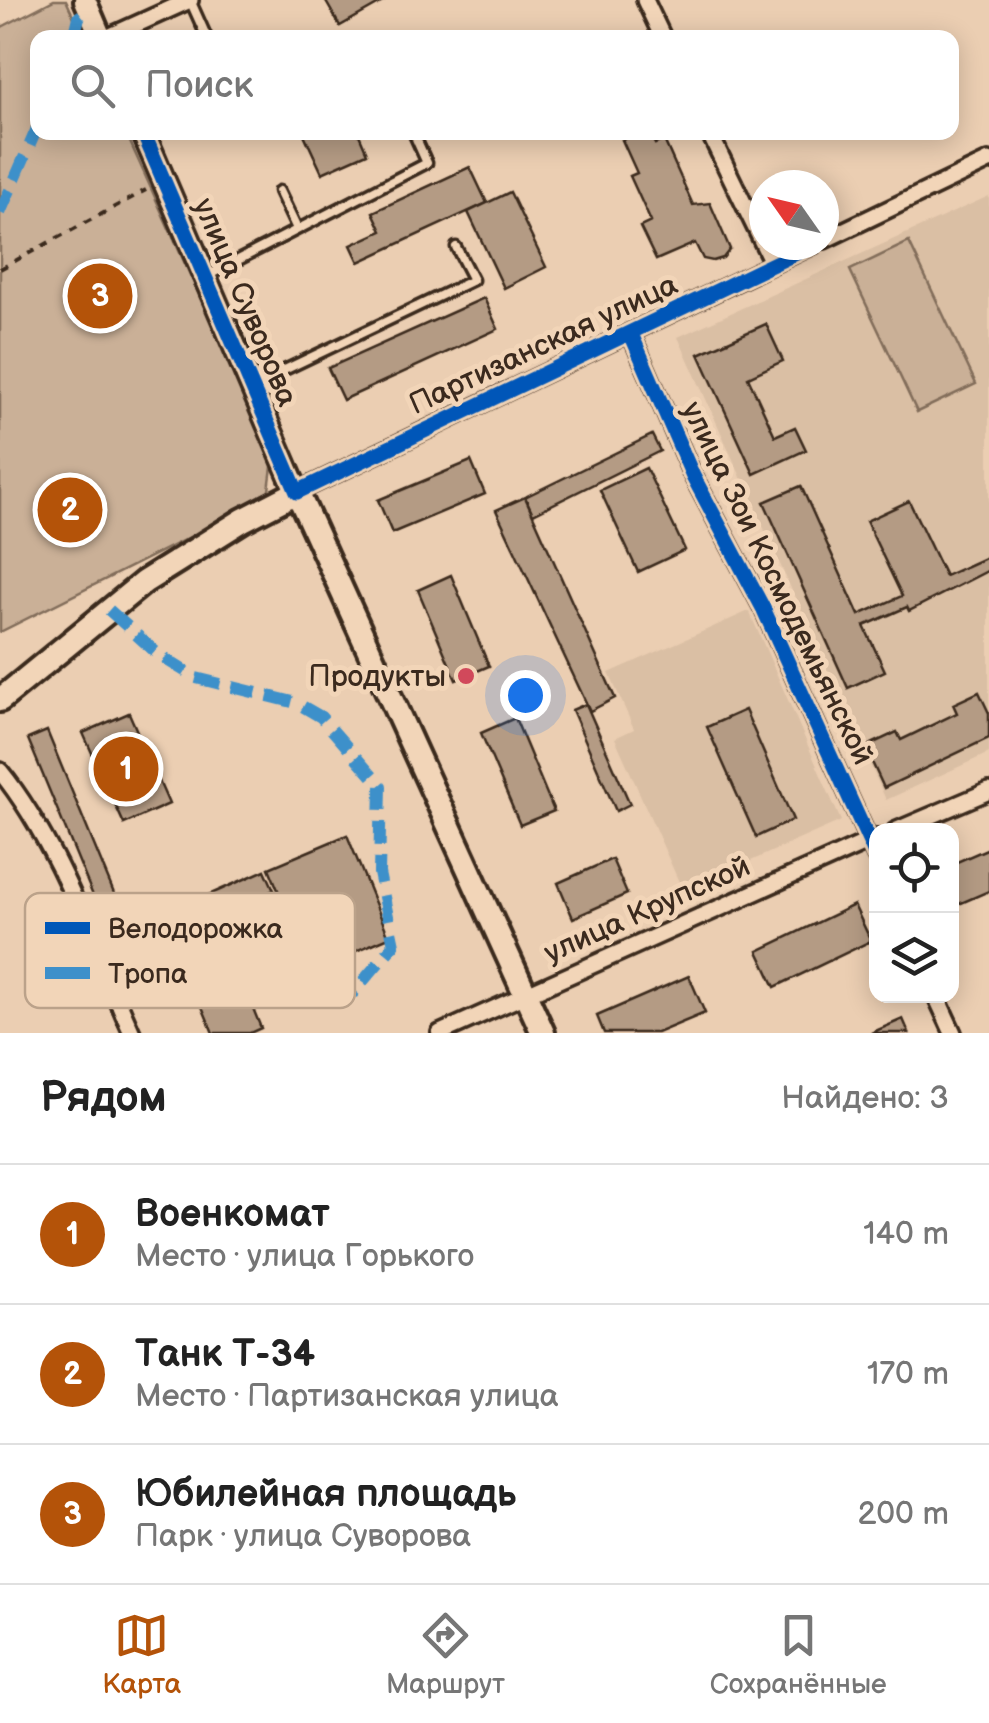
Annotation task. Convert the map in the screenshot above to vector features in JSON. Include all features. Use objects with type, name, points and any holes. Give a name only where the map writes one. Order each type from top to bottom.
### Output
[{"type":"main road","name":"Партизанская улица","points":[[0,700],[144,582],[296,492]]},
{"type":"main road","name":"улица Суворова","points":[[296,492],[543,1033]]},
{"type":"street","points":[[85,0],[100,30]]},
{"type":"street","points":[[122,30],[190,0]]},
{"type":"street","points":[[645,0],[659,30]]},
{"type":"street","name":"улица Суворова","points":[[146,140],[296,492]]},
{"type":"street","points":[[713,140],[773,264]]},
{"type":"street","points":[[839,233],[989,160]]},
{"type":"street","name":"Партизанская улица","points":[[296,492],[781,260]]},
{"type":"street","name":"улица Зои Космодемьянской","points":[[631,334],[693,476],[763,608],[869,834]]},
{"type":"street","points":[[0,771],[21,796],[69,893]]},
{"type":"street","points":[[911,823],[989,790]]},
{"type":"street","name":"улица Крупской","points":[[440,1033],[869,847]]},
{"type":"street","points":[[939,1003],[953,1033]]},
{"type":"street","points":[[121,1008],[132,1033]]},
{"type":"lane","points":[[190,0],[203,30]]},
{"type":"lane","points":[[205,276],[427,162],[417,140]]},
{"type":"lane","points":[[279,192],[298,230]]},
{"type":"lane","points":[[251,386],[473,280],[456,247]]},
{"type":"path","points":[[0,268],[164,180]]},
{"type":"shaded area","points":[[54,0],[66,0],[80,30],[30,30],[30,140],[129,140],[273,459],[268,498],[0,632],[0,28]]},
{"type":"shaded area","points":[[989,196],[989,753],[886,800],[678,337]]},
{"type":"shaded area","points":[[909,242],[976,384],[917,412],[850,270]]},
{"type":"shaded area","points":[[749,611],[841,821],[683,891],[615,738],[634,729],[609,673]]},
{"type":"building","points":[[325,0],[386,0],[340,26]]},
{"type":"building","points":[[307,140],[361,140],[367,153],[322,173]]},
{"type":"building","points":[[622,140],[653,140],[655,144],[664,140],[693,205],[710,203],[730,249],[723,258],[703,259],[695,243],[656,260],[640,227],[651,222],[630,176],[637,173]]},
{"type":"building","points":[[470,167],[487,203],[359,262],[351,245],[382,231],[373,212]]},
{"type":"building","points":[[510,192],[546,267],[504,288],[468,212]]},
{"type":"building","points":[[484,298],[498,329],[343,400],[328,368]]},
{"type":"building","points":[[766,324],[783,361],[748,377],[775,436],[795,427],[806,450],[754,474],[699,354]]},
{"type":"building","points":[[652,435],[660,451],[533,514],[525,497]]},
{"type":"building","points":[[471,461],[485,494],[392,533],[378,500]]},
{"type":"building","points":[[646,468],[685,550],[638,572],[600,490]]},
{"type":"building","points":[[801,486],[859,615],[902,596],[866,521],[909,501],[945,576],[989,556],[989,570],[909,611],[907,607],[864,626],[885,671],[848,688],[764,502]]},
{"type":"building","points":[[525,497],[615,698],[590,711],[496,510]]},
{"type":"building","points":[[451,575],[489,666],[456,680],[418,590]]},
{"type":"building","points":[[979,692],[989,713],[989,738],[884,788],[865,747],[897,732],[901,740],[957,713],[953,704]]},
{"type":"building","points":[[586,704],[630,804],[616,811],[572,710]]},
{"type":"building","points":[[745,710],[793,820],[756,837],[707,727]]},
{"type":"building","points":[[129,713],[169,804],[124,824],[83,733]]},
{"type":"building","points":[[515,718],[554,811],[520,825],[481,733]]},
{"type":"building","points":[[47,731],[114,893],[92,893],[28,739]]},
{"type":"building","points":[[347,835],[389,937],[355,951],[355,893],[279,893],[269,868]]},
{"type":"building","points":[[989,848],[989,891],[959,904],[959,861]]},
{"type":"building","points":[[612,859],[627,894],[573,918],[558,883]]},
{"type":"building","points":[[265,870],[274,890],[267,893],[213,893]]},
{"type":"building","points":[[854,905],[869,937],[869,942],[775,987],[758,951]]},
{"type":"building","points":[[689,976],[705,1013],[657,1033],[604,1033],[597,1016]]},
{"type":"building","points":[[203,1008],[253,1008],[261,1028],[250,1033],[213,1033]]},
{"type":"building","points":[[903,1019],[909,1033],[871,1033]]},
{"type":"marked path","points":[[76,30],[79,17],[89,9]]},
{"type":"marked path","points":[[0,213],[32,140]]},
{"type":"marked path","points":[[109,610],[159,655],[196,678],[297,703],[321,717],[381,786],[379,873],[394,945],[355,990]]},
{"type":"cycle path","points":[[146,140],[297,492],[782,260]]},
{"type":"cycle path","points":[[631,334],[693,476],[763,608],[869,841]]},
{"type":"place","name":"Юбилейная площадь","points":[[100,296]]},
{"type":"place","name":"Танк Т-34","points":[[70,510]]},
{"type":"place","name":"Продукты","points":[[466,676]]},
{"type":"place","name":"Военкомат","points":[[126,769]]}]
